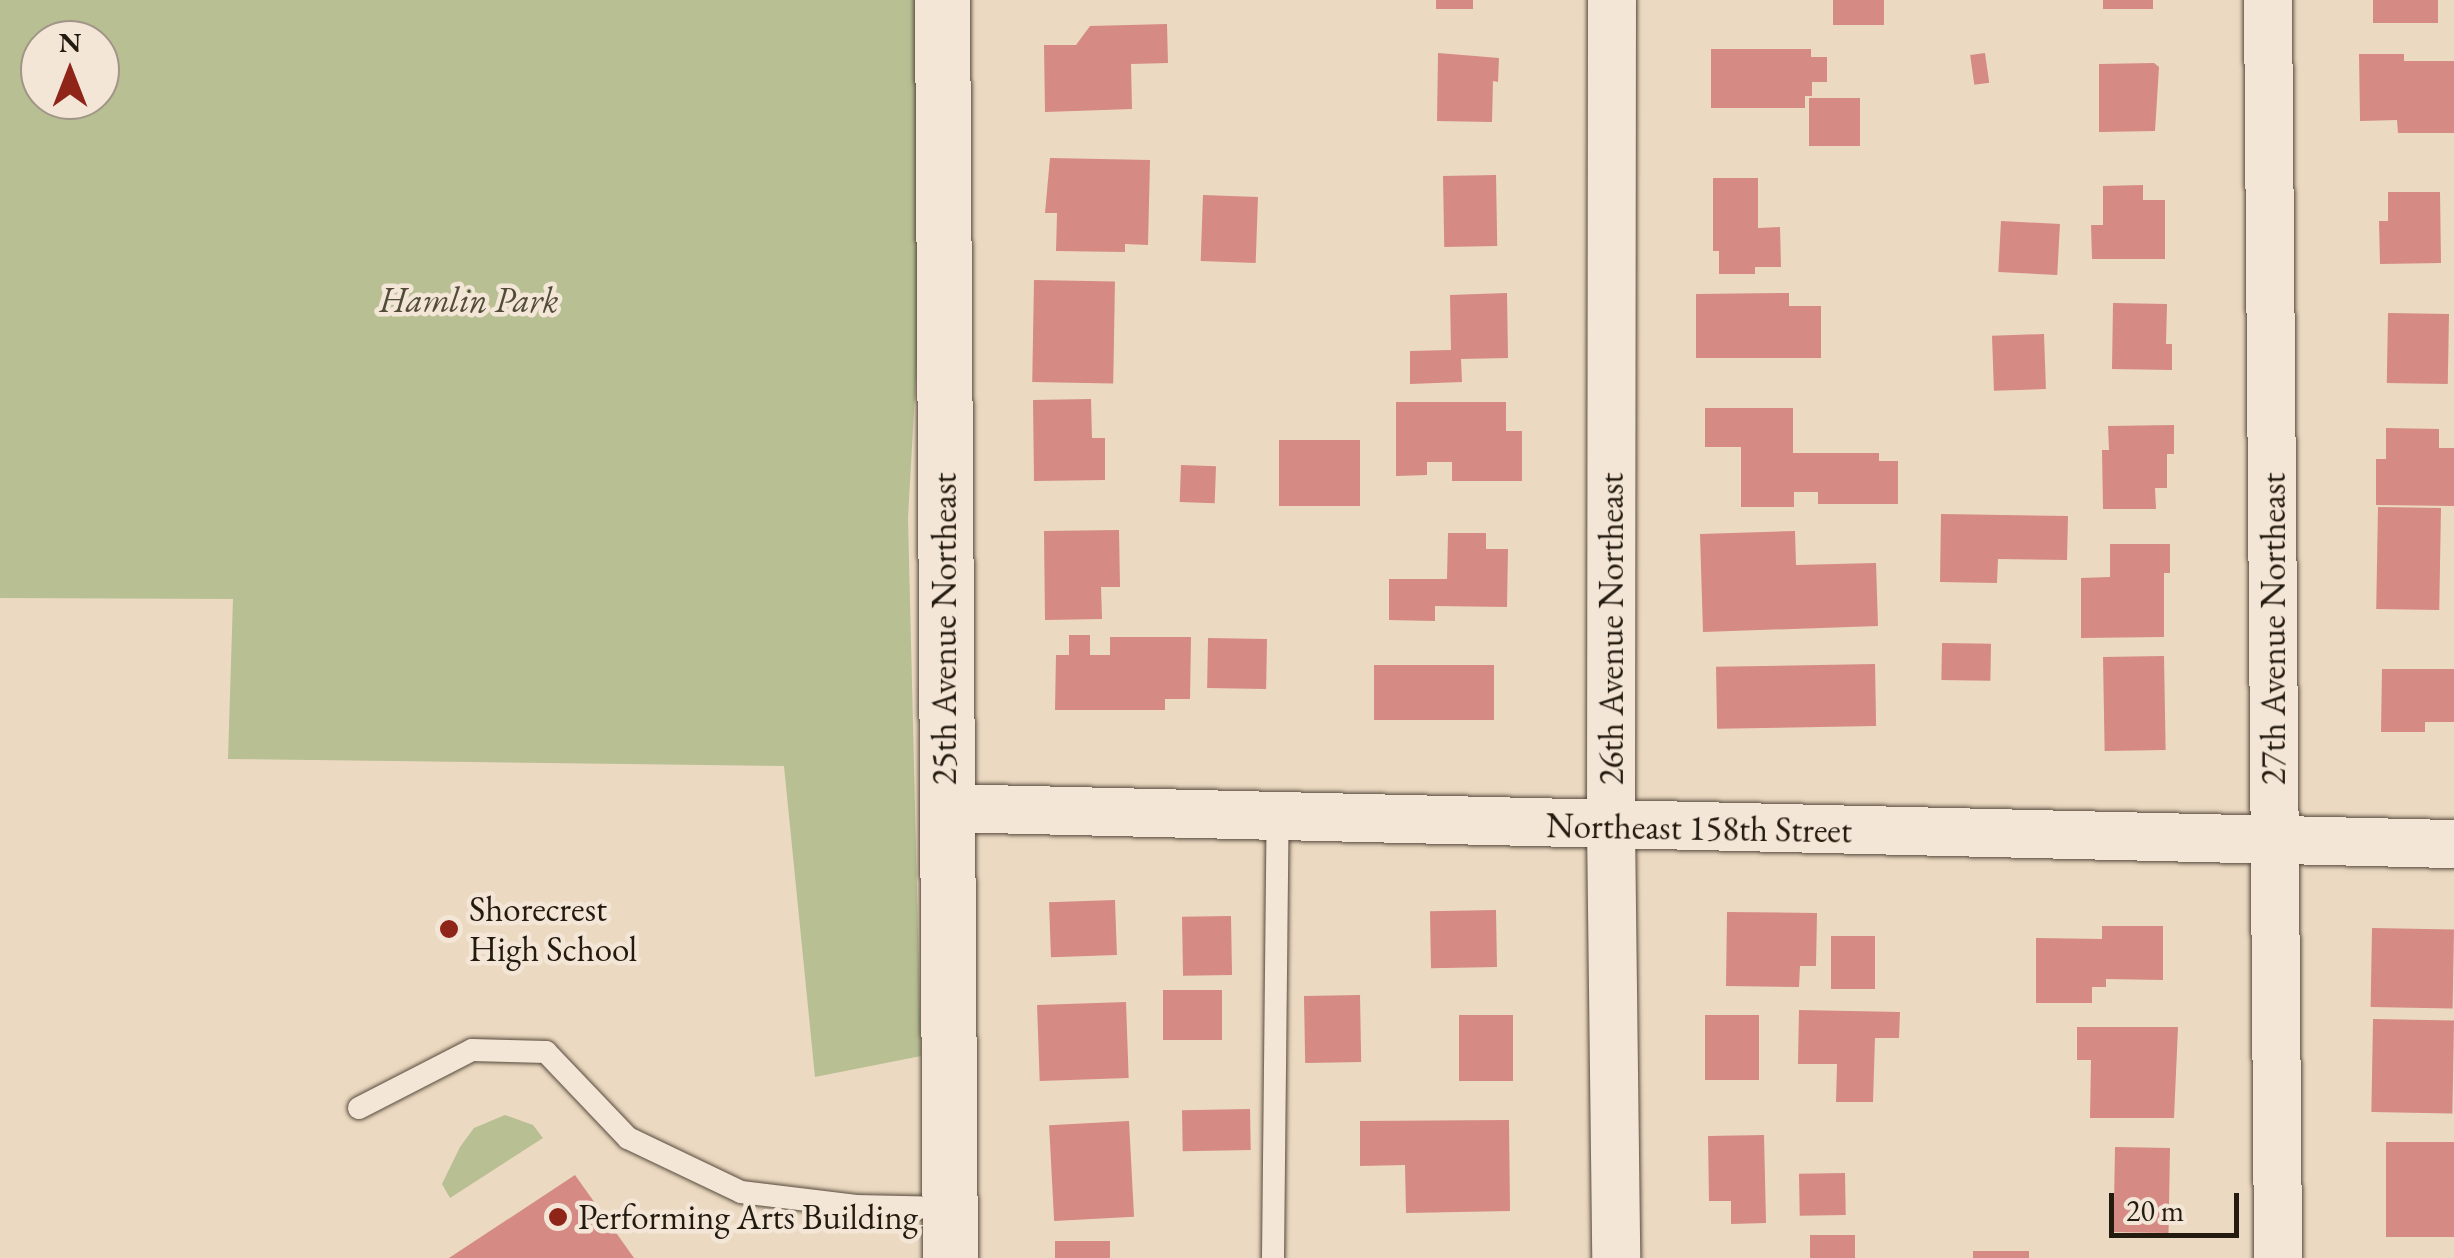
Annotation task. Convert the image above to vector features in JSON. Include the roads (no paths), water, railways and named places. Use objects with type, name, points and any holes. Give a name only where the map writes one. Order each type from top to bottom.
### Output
[{"type":"street","name":"25th Avenue Northeast","points":[[942,0],[949,1233]]},
{"type":"street","name":"26th Avenue Northeast","points":[[1612,0],[1611,826],[1616,1258]]},
{"type":"street","name":"27th Avenue Northeast","points":[[2268,0],[2278,1258]]},
{"type":"street","name":"Northeast 158th Street","points":[[945,808],[2454,844]]},
{"type":"lane","points":[[1273,1258],[1278,817]]},
{"type":"lane","points":[[358,1108],[472,1050],[546,1052],[628,1138],[741,1192],[856,1206],[949,1233]]},
{"type":"place","name":"Shorecrest High School","points":[[449,929]]},
{"type":"place","name":"Performing Arts Building","points":[[558,1217]]},
{"type":"park label","name":"Hamlin Park","points":[[469,300]]}]
